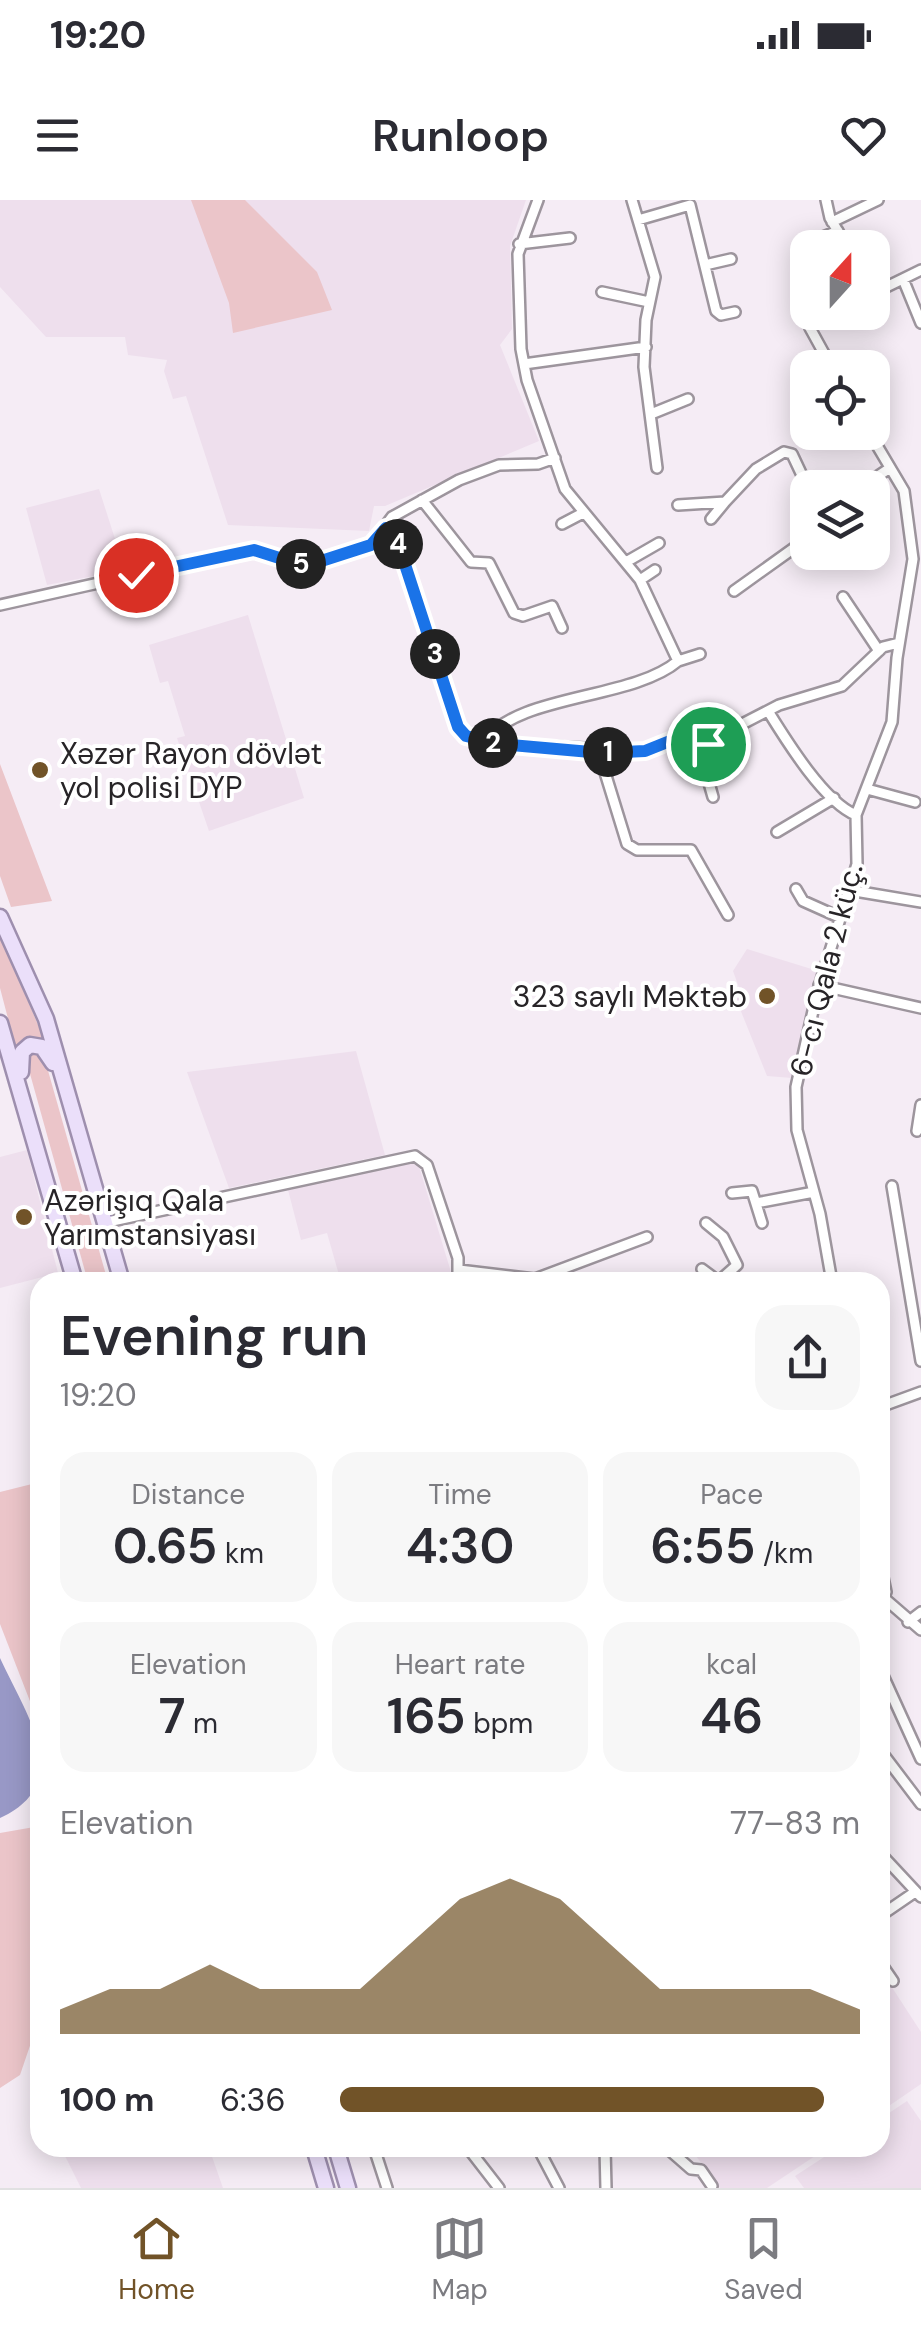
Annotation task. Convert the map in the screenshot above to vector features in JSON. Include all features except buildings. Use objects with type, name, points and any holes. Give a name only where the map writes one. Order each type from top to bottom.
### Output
[{"type":"main road","points":[[0,918],[39,999],[119,1272]]},
{"type":"main road","points":[[0,1023],[71,1272]]},
{"type":"main road","points":[[26,1115],[20,1058],[30,1045],[42,1047],[50,1058],[72,1110]]},
{"type":"main road","points":[[317,2157],[326,2188]]},
{"type":"main road","points":[[339,2157],[348,2188]]},
{"type":"street","points":[[632,200],[655,277],[649,302],[644,377],[656,468]]},
{"type":"street","points":[[826,200],[837,230]]},
{"type":"street","points":[[828,230],[878,200]]},
{"type":"street","points":[[638,220],[690,204],[718,314],[736,312]]},
{"type":"street","points":[[538,206],[520,244],[524,364],[565,489],[640,580],[678,661]]},
{"type":"street","points":[[520,244],[570,238]]},
{"type":"street","points":[[705,265],[731,259]]},
{"type":"street","points":[[890,285],[921,270]]},
{"type":"street","points":[[903,279],[921,323]]},
{"type":"street","points":[[602,292],[649,302]]},
{"type":"street","points":[[524,364],[628,346],[646,347]]},
{"type":"street","points":[[651,414],[688,399]]},
{"type":"street","name":"6-cı Qala 2 küç.","points":[[830,1272],[814,1192],[796,1130],[795,1098],[819,985],[857,859],[856,815],[892,722],[899,643],[917,572],[909,509],[880,450]]},
{"type":"street","points":[[711,519],[756,470],[784,452],[792,454],[800,470]]},
{"type":"street","points":[[0,605],[246,550],[312,564],[371,545],[392,517],[491,468],[554,458]]},
{"type":"street","points":[[422,500],[471,562],[489,563],[514,612],[523,616],[552,606],[562,628]]},
{"type":"street","points":[[678,505],[726,502]]},
{"type":"street","points":[[562,524],[583,513]]},
{"type":"street","points":[[386,528],[397,540],[460,730],[485,741],[599,753],[645,751],[695,731],[710,737],[732,732],[768,711],[842,686],[879,651],[899,643]]},
{"type":"street","points":[[626,562],[660,543]]},
{"type":"street","points":[[734,592],[790,551]]},
{"type":"street","points":[[640,580],[655,570]]},
{"type":"street","points":[[843,597],[879,651]]},
{"type":"street","points":[[485,741],[519,713],[599,693],[700,654]]},
{"type":"street","points":[[768,711],[834,798],[856,815]]},
{"type":"street","points":[[710,737],[707,776],[713,797]]},
{"type":"street","points":[[599,753],[628,844],[636,850],[691,850],[728,915]]},
{"type":"street","points":[[866,789],[915,802]]},
{"type":"street","points":[[776,832],[834,798]]},
{"type":"street","points":[[796,889],[803,901],[841,918]]},
{"type":"street","points":[[850,890],[921,902]]},
{"type":"street","points":[[819,985],[921,1008]]},
{"type":"street","points":[[917,1131],[921,1105]]},
{"type":"street","points":[[103,1223],[415,1156],[426,1165],[459,1270],[476,1272]]},
{"type":"street","points":[[892,1186],[921,1362]]},
{"type":"street","points":[[732,1193],[749,1189],[762,1223]]},
{"type":"street","points":[[756,1204],[814,1192]]},
{"type":"street","points":[[706,1223],[723,1238],[736,1260],[733,1272]]},
{"type":"street","points":[[554,1272],[646,1237]]},
{"type":"street","points":[[702,1269],[706,1272]]},
{"type":"street","points":[[890,1403],[921,1392]]},
{"type":"street","points":[[890,1607],[921,1630]]},
{"type":"street","points":[[908,1622],[921,1612]]},
{"type":"street","points":[[890,1692],[921,1759]]},
{"type":"street","points":[[890,1763],[921,1804]]},
{"type":"street","points":[[890,1864],[918,1894],[890,1910]]},
{"type":"street","points":[[377,2157],[387,2188]]},
{"type":"street","points":[[475,2157],[500,2188]]},
{"type":"street","points":[[543,2157],[559,2188]]},
{"type":"street","points":[[605,2157],[606,2188]]},
{"type":"street","points":[[677,2157],[691,2170],[702,2170],[712,2186]]},
{"type":"shaded area","points":[[0,200],[526,200],[510,246],[512,329],[500,345],[539,441],[385,506],[374,506],[369,531],[228,525],[186,396],[173,399],[164,371],[167,360],[128,355],[125,337],[46,337],[0,287]]},
{"type":"shaded area","points":[[191,200],[245,200],[317,272],[332,310],[233,333],[229,303]]},
{"type":"shaded area","points":[[99,489],[125,570],[47,585],[26,508]]},
{"type":"shaded area","points":[[248,615],[304,798],[209,831],[177,738],[185,736],[168,681],[160,683],[149,645]]},
{"type":"shaded area","points":[[0,764],[52,901],[11,907],[0,876]]},
{"type":"shaded area","points":[[0,936],[45,1041],[30,1038],[16,1049],[0,988]]},
{"type":"shaded area","points":[[747,949],[818,971],[792,1078],[767,1076],[736,999],[742,996],[733,971]]},
{"type":"shaded area","points":[[356,1051],[385,1155],[229,1188],[187,1072]]},
{"type":"shaded area","points":[[39,1053],[45,1060],[105,1272],[85,1272],[27,1063],[30,1055]]},
{"type":"shaded area","points":[[27,1150],[58,1272],[30,1272],[30,1280],[0,1288],[0,1157]]},
{"type":"shaded area","points":[[412,1160],[418,1163],[451,1272],[338,1272],[327,1233],[301,1240],[287,1186]]},
{"type":"shaded area","points":[[30,1484],[30,1701],[0,1624],[0,1492]]},
{"type":"shaded area","points":[[30,1828],[30,2046],[20,2075],[0,2088],[0,1833]]},
{"type":"shaded area","points":[[890,1984],[921,2032],[921,2084],[890,2105]]},
{"type":"shaded area","points":[[907,2101],[921,2121],[921,2188],[804,2188],[795,2176],[824,2157],[890,2157],[890,2112]]},
{"type":"shaded area","points":[[66,2157],[212,2157],[223,2188],[81,2188]]},
{"type":"shaded area","points":[[697,2157],[814,2157],[767,2188],[720,2188]]},
{"type":"water","points":[[0,1658],[30,1722],[30,1794],[0,1818]]},
{"type":"place","name":"Xəzər Rayon dövlət yol polisi DYP","points":[[40,770]]},
{"type":"place","name":"323 saylı Məktəb","points":[[767,996]]},
{"type":"place","name":"Azərişıq Qala Yarımstansiyası","points":[[24,1217]]},
{"type":"route","points":[[136,575],[246,550],[312,564],[371,545],[386,528],[397,540],[458,727],[466,736],[522,747],[628,754],[695,731],[710,737],[708,744]]}]
